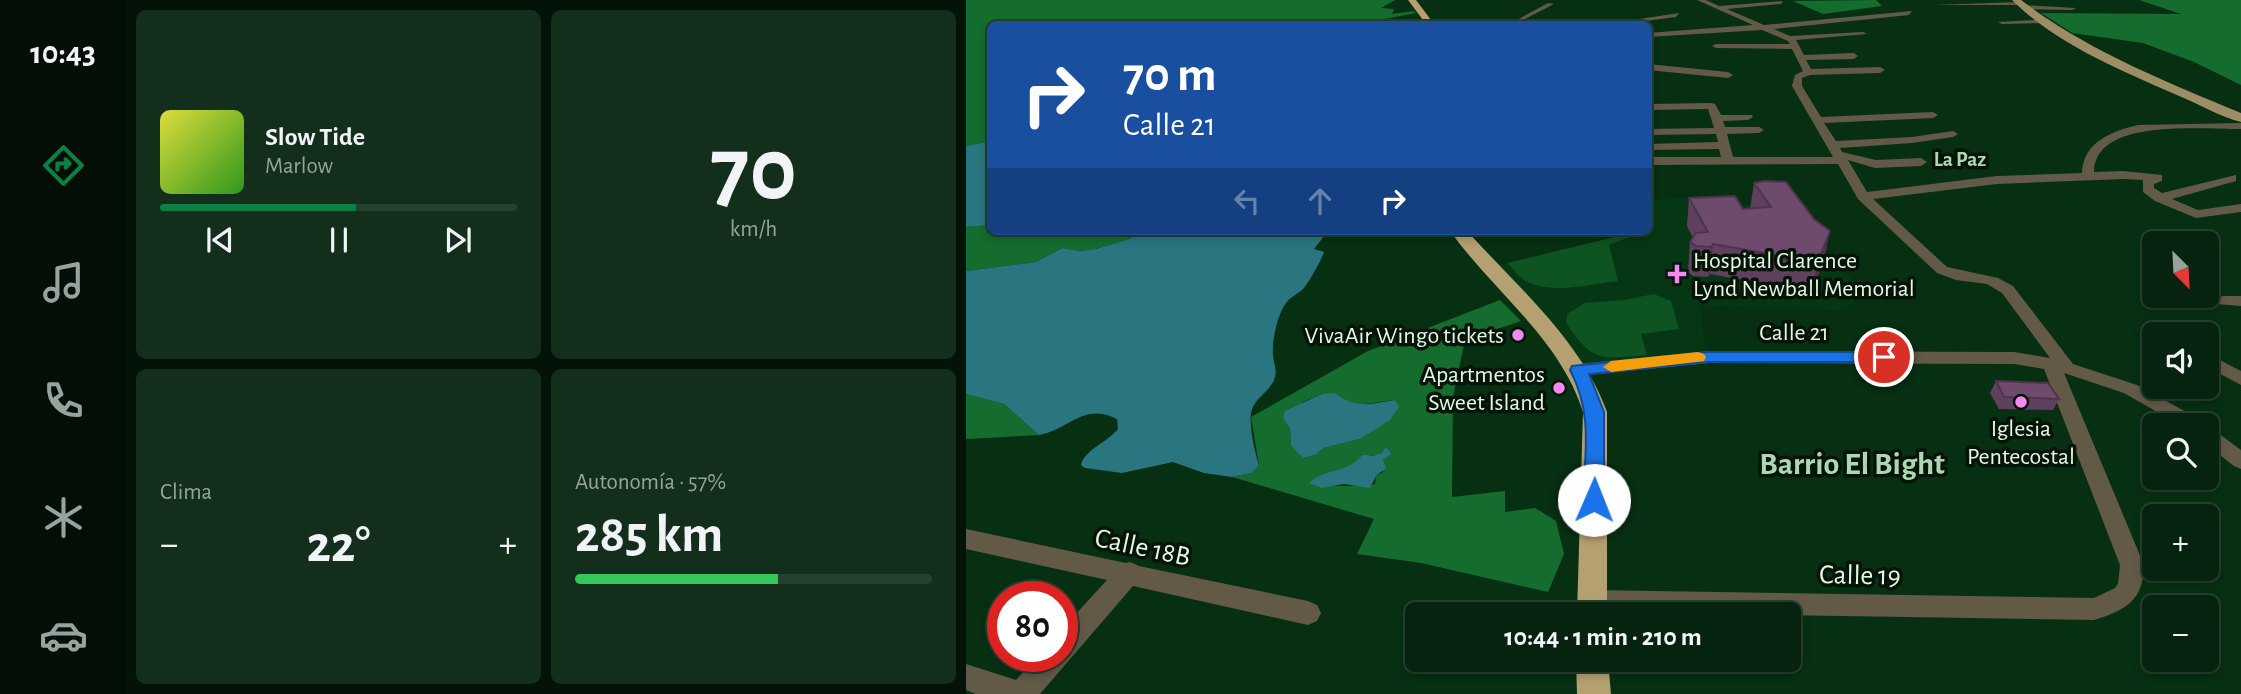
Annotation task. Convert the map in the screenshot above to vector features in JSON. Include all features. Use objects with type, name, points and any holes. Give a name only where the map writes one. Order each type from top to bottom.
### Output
[{"type":"highway","points":[[1412,0],[1428,21]]},
{"type":"highway","points":[[1461,235],[1578,370],[1586,385],[1595,412],[1592,602]]},
{"type":"highway","points":[[1593,672],[1594,694]]},
{"type":"main road","points":[[2020,4],[2127,68],[2241,118]]},
{"type":"street","points":[[1701,0],[1789,38],[1808,72]]},
{"type":"street","points":[[1518,21],[1550,4]]},
{"type":"street","points":[[1937,5],[2020,4],[2072,8]]},
{"type":"street","points":[[1718,7],[1781,6],[1735,14]]},
{"type":"street","points":[[1625,12],[1630,21]]},
{"type":"street","points":[[1652,35],[1909,13]]},
{"type":"street","points":[[1642,21],[1676,15]]},
{"type":"street","points":[[1749,20],[1810,17],[1825,22]]},
{"type":"street","points":[[2003,22],[2046,21]]},
{"type":"street","points":[[1789,38],[1863,34]]},
{"type":"street","points":[[1716,47],[1796,47]]},
{"type":"street","points":[[1800,58],[1854,56]]},
{"type":"street","points":[[1652,67],[1728,75]]},
{"type":"street","points":[[1880,70],[1808,72],[1798,78],[1797,86],[1863,196],[1942,270],[1958,277],[1985,279],[2007,289],[2058,365]]},
{"type":"street","points":[[1652,107],[1709,106],[1717,118],[1728,160]]},
{"type":"street","points":[[1662,107],[1679,146],[1682,161]]},
{"type":"street","points":[[1817,120],[1933,115]]},
{"type":"street","points":[[1717,118],[1748,117]]},
{"type":"street","points":[[2088,176],[2088,160],[2092,150],[2125,131],[2138,128],[2241,126]]},
{"type":"street","points":[[1652,132],[1759,130]]},
{"type":"street","points":[[1652,161],[1728,160],[1838,153],[1953,134]]},
{"type":"street","points":[[1652,147],[1725,145]]},
{"type":"street","points":[[1838,153],[1875,164],[1921,162]]},
{"type":"street","points":[[1863,196],[1975,182],[2088,176],[2153,176],[2158,178],[2148,182],[2147,189],[2160,198],[2196,214],[2240,209]]},
{"type":"street","points":[[2160,198],[2232,178]]},
{"type":"street","points":[[2223,301],[2241,301]]},
{"type":"street","name":"Calle 21","points":[[1578,370],[1709,357],[2014,358],[2058,365],[2115,382],[2178,413]]},
{"type":"street","points":[[2219,362],[2241,364]]},
{"type":"street","name":"Calle 19","points":[[1801,608],[2094,609],[2111,605],[2125,596],[2133,582],[2132,565],[2058,365]]},
{"type":"street","points":[[2219,367],[2241,379]]},
{"type":"street","points":[[2219,444],[2241,461]]},
{"type":"street","name":"Calle 18B","points":[[966,539],[1130,572],[1308,613]]},
{"type":"street","points":[[1078,631],[1130,572]]},
{"type":"street","points":[[1022,694],[1042,672]]},
{"type":"street","points":[[966,677],[1015,694]]},
{"type":"shaded area","points":[[966,0],[1395,0],[1381,8],[1394,9],[1392,14],[1416,13],[1374,21],[987,21],[987,142],[966,146]]},
{"type":"shaded area","points":[[1876,0],[1882,6],[1823,14],[1793,1]]},
{"type":"shaded area","points":[[2139,0],[2241,0],[2241,85],[2194,62],[2143,43],[2072,33],[2041,13],[2181,14]]},
{"type":"shaded area","name":"Hospital Clarence Lynd Newball Memorial","points":[[1712,196],[1717,204],[1732,206],[1787,203],[1822,253],[1857,283],[1856,294],[1850,306],[1842,310],[1700,306],[1706,354],[1584,366],[1499,265],[1620,235],[1652,235],[1652,200]]},
{"type":"shaded area","points":[[987,225],[987,235],[1136,235],[1096,249],[1080,251],[1062,248],[1036,262],[966,271],[966,227]]},
{"type":"shaded area","points":[[1624,235],[1634,235],[1609,245],[1618,281],[1570,288],[1545,287],[1523,279],[1507,263]]},
{"type":"shaded area","points":[[1654,294],[1671,301],[1679,329],[1641,334],[1647,355],[1600,356],[1584,346],[1566,323],[1567,314],[1585,303]]},
{"type":"shaded area","points":[[1500,300],[1521,321],[1465,340],[1453,397],[1452,497],[1505,491],[1505,512],[1535,508],[1556,521],[1564,554],[1548,592],[1421,563],[1357,554],[1374,519],[1232,477],[1251,473],[1259,466],[1251,417],[1368,351]],"holes":[[[1322,394],[1357,405],[1394,400],[1373,430],[1360,439],[1324,448],[1315,455],[1303,458],[1291,446],[1290,428],[1303,402]],[[1386,447],[1392,454],[1383,460],[1383,472],[1376,476],[1375,484],[1313,485],[1354,465],[1363,454],[1372,456],[1383,453]]]},
{"type":"shaded area","points":[[966,394],[1004,404],[1039,435],[966,439]]},
{"type":"water","points":[[987,142],[987,225],[966,227],[966,146]]},
{"type":"water","points":[[1136,235],[1325,235],[1314,249],[1324,252],[1315,271],[1303,289],[1286,303],[1278,321],[1273,350],[1275,377],[1270,387],[1255,403],[1251,413],[1254,447],[1259,466],[1251,473],[1232,477],[1204,473],[1173,462],[1122,473],[1085,468],[1081,465],[1083,459],[1118,429],[1117,419],[1105,415],[1085,415],[1039,435],[1004,404],[966,394],[966,271],[1036,262],[1062,248],[1080,251],[1096,249]]},
{"type":"water","points":[[1335,393],[1356,403],[1395,400],[1399,407],[1390,420],[1360,439],[1324,448],[1315,455],[1303,458],[1291,446],[1290,428],[1283,418],[1285,411],[1322,394]]},
{"type":"water","points":[[1386,447],[1392,454],[1383,460],[1386,468],[1376,476],[1370,488],[1344,484],[1322,488],[1309,483],[1350,465],[1363,454],[1372,456],[1382,453]]},
{"type":"building","points":[[1786,182],[1814,219],[1830,231],[1817,264],[1779,259],[1781,256],[1713,244],[1711,247],[1696,246],[1690,242],[1696,233],[1708,232],[1689,198],[1735,196],[1743,209],[1771,207],[1754,183]]},
{"type":"building","points":[[1996,381],[2048,383],[2059,399],[2004,397]]},
{"type":"slow traffic","points":[[1611,367],[1698,357]]},
{"type":"place","name":"Hospital Clarence Lynd Newball Memorial","points":[[1677,274]]},
{"type":"place","name":"VivaAir Wingo tickets","points":[[1518,335]]},
{"type":"place","name":"Apartmentos Sweet Island","points":[[1559,388]]},
{"type":"place","name":"Iglesia Pentecostal","points":[[2021,402]]},
{"type":"district","name":"La Paz","points":[[1960,159]]},
{"type":"district","name":"Barrio El Bight","points":[[1852,463]]},
{"type":"route","points":[[1594,500],[1595,412],[1578,370],[1709,357],[1884,357]]}]
